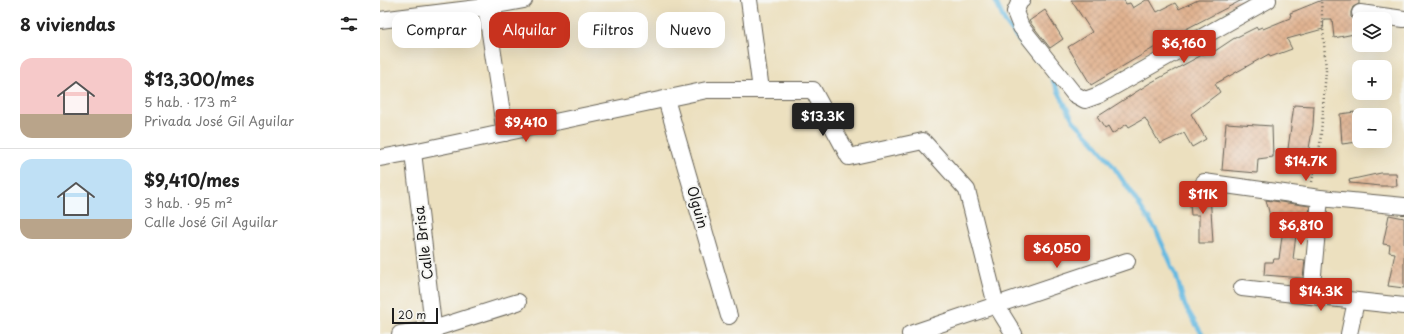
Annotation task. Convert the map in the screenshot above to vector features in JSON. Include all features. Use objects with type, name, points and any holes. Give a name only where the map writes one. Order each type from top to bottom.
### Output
[{"type":"street","points":[[380,20],[485,4],[524,0]]},
{"type":"street","points":[[749,0],[761,90]]},
{"type":"street","points":[[1019,6],[1021,26],[1074,94],[1085,100],[1099,96],[1268,0]]},
{"type":"street","points":[[485,4],[505,133]]},
{"type":"street","points":[[1392,17],[1404,19]]},
{"type":"street","points":[[380,158],[707,90],[813,90],[849,157],[923,141],[967,190],[996,305],[1014,334]]},
{"type":"street","name":"Olguin","points":[[666,98],[729,316]]},
{"type":"street","name":"Calle Brisa","points":[[413,152],[434,331]]},
{"type":"street","points":[[1204,182],[1315,197],[1404,206]]},
{"type":"street","points":[[1310,296],[1315,197]]},
{"type":"street","points":[[910,334],[1127,261]]},
{"type":"street","points":[[1242,288],[1404,306]]},
{"type":"street","points":[[1349,334],[1356,301]]},
{"type":"street","points":[[400,334],[434,331],[518,302]]},
{"type":"path","points":[[1315,197],[1326,71],[1321,0]]},
{"type":"building","points":[[1071,0],[1124,0],[1126,4],[1130,3],[1133,8],[1146,0],[1150,0],[1157,12],[1175,3],[1179,9],[1198,0],[1242,0],[1184,30],[1091,85],[1068,47],[1092,32]]},
{"type":"building","points":[[1322,0],[1359,0],[1359,4],[1353,7],[1351,12],[1352,34],[1334,38],[1332,19],[1324,19],[1323,29],[1287,39],[1292,49],[1270,57],[1269,54],[1215,84],[1220,92],[1191,114],[1206,139],[1192,147],[1184,133],[1160,144],[1145,118],[1129,127],[1127,124],[1112,134],[1108,127],[1105,129],[1097,117],[1150,83],[1213,49],[1215,51],[1233,39],[1257,27],[1257,29],[1262,27],[1263,29],[1290,18],[1290,13]]},
{"type":"building","points":[[1045,10],[1063,39],[1050,48],[1029,21]]},
{"type":"building","points":[[1294,105],[1314,106],[1313,126],[1308,154],[1287,156]]},
{"type":"building","points":[[1352,112],[1352,143],[1342,144],[1340,114]]},
{"type":"building","points":[[1226,123],[1272,126],[1273,157],[1258,159],[1257,173],[1222,170]]},
{"type":"building","points":[[1381,173],[1396,173],[1397,186],[1350,183],[1349,180]]},
{"type":"building","points":[[1189,193],[1210,193],[1213,243],[1199,243],[1199,215],[1191,215]]},
{"type":"building","points":[[1266,200],[1310,206],[1308,228],[1297,227],[1293,259],[1305,260],[1303,278],[1264,275],[1265,262],[1273,262],[1274,259],[1279,259],[1284,221],[1272,224]]},
{"type":"building","points":[[1389,215],[1404,218],[1404,288],[1388,286],[1395,253],[1389,252],[1390,245],[1383,244]]},
{"type":"waterway","points":[[995,0],[1005,22],[1021,43],[1038,61]]},
{"type":"waterway","points":[[1051,77],[1073,120],[1111,163],[1156,230],[1176,275],[1185,306],[1202,334]]}]
